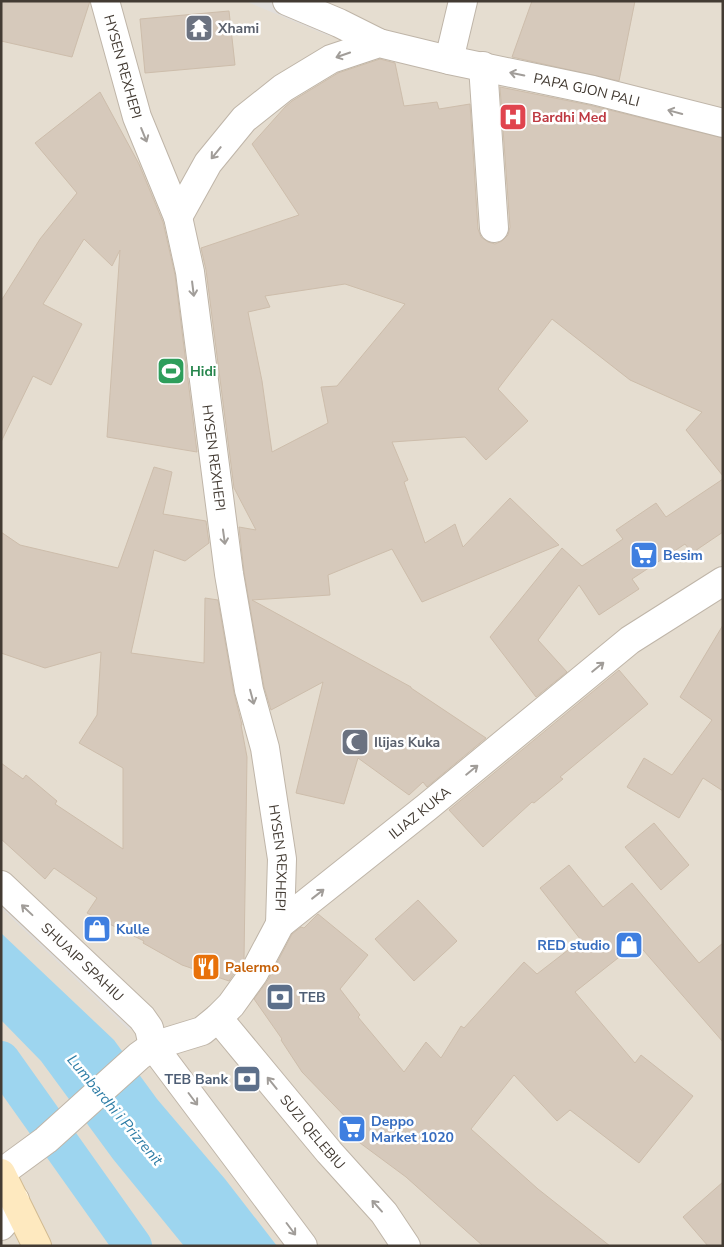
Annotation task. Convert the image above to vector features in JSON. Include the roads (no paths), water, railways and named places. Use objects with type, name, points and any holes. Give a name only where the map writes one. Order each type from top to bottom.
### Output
[{"type":"main road","points":[[1,1173],[37,1246]]},
{"type":"street","name":"PAPA GJON PALI","points":[[287,1],[339,23],[378,43],[449,60],[594,90],[723,123]]},
{"type":"street","points":[[449,60],[463,1]]},
{"type":"street","name":"HYSEN REXHEPI","points":[[106,2],[137,117],[178,217],[190,272],[229,574],[250,690],[265,748],[282,859],[280,924]]},
{"type":"street","points":[[178,217],[208,163],[244,119],[283,88],[331,59],[378,43]]},
{"type":"street","points":[[483,66],[494,228]]},
{"type":"street","name":"ILIAZ KUKA","points":[[146,1051],[202,1031],[218,1018],[231,1005],[254,973],[280,924],[428,807],[630,640],[723,581]]},
{"type":"street","name":"SHUAIP SPAHIU","points":[[1,885],[142,1018],[149,1028],[146,1051]]},
{"type":"street","name":"SUZI QELEBIU","points":[[218,1018],[329,1152],[384,1213],[406,1246]]},
{"type":"street","points":[[1,1173],[46,1140],[146,1051],[303,1246]]},
{"type":"street","points":[[1,1226],[15,1200]]},
{"type":"water","name":"Lumbardhi i Prizrenit","points":[[1,933],[114,1040],[157,1099],[225,1179],[277,1246],[184,1246],[113,1159],[41,1061],[1,1020]]},
{"type":"waterway","points":[[1,1060],[133,1246]]},
{"type":"place","name":"Xhami","points":[[199,28]]},
{"type":"place","name":"Bardhi Med","points":[[513,117]]},
{"type":"place","name":"Hidi","points":[[171,371]]},
{"type":"place","name":"Besim","points":[[644,555]]},
{"type":"place","name":"Ilijas Kuka","points":[[355,742]]},
{"type":"place","name":"Kulle","points":[[97,929]]},
{"type":"place","name":"RED studio","points":[[629,945]]},
{"type":"place","name":"Palermo","points":[[206,967]]},
{"type":"place","name":"TEB","points":[[280,997]]},
{"type":"place","name":"TEB Bank","points":[[247,1079]]},
{"type":"place","name":"Deppo Market 1020","points":[[352,1129]]}]
